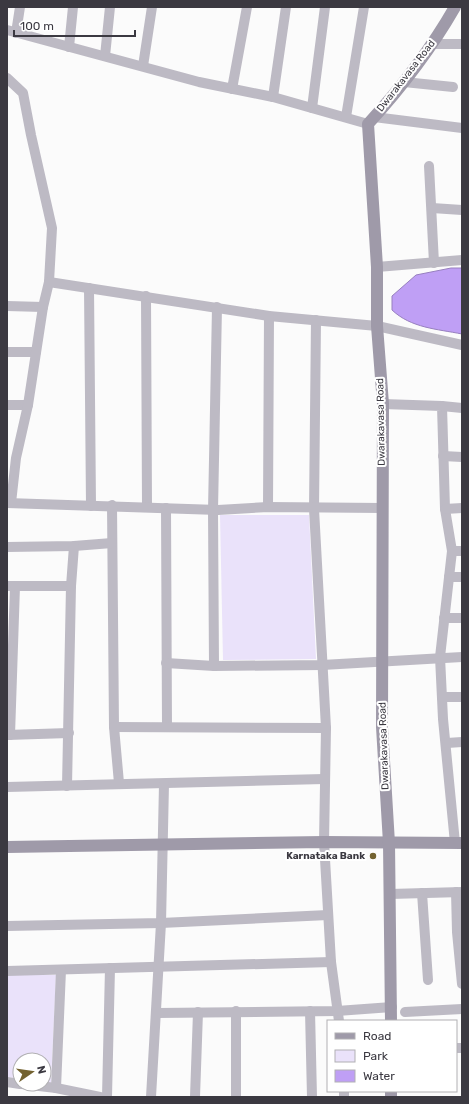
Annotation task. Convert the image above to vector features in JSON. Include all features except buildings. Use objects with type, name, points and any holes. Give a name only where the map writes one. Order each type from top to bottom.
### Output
[{"type":"street","points":[[20,7],[12,32],[199,82],[272,97],[346,117],[371,121],[462,128]]},
{"type":"street","points":[[69,47],[73,7]]},
{"type":"street","points":[[105,56],[110,7]]},
{"type":"street","points":[[143,66],[152,7]]},
{"type":"street","points":[[232,89],[247,7]]},
{"type":"street","points":[[272,97],[286,7]]},
{"type":"street","points":[[312,108],[324,7]]},
{"type":"street","points":[[346,117],[364,7]]},
{"type":"street","name":"Dwarakavasa Road","points":[[391,1020],[389,843],[382,728],[383,404],[377,326],[377,267],[371,121],[404,82],[432,44],[455,7]]},
{"type":"street","points":[[432,44],[462,44]]},
{"type":"street","points":[[7,78],[23,93],[30,135],[52,228],[49,282],[43,307],[28,405],[11,457],[9,503],[91,506],[112,505],[213,510],[268,507],[314,509],[382,508]]},
{"type":"street","points":[[404,82],[453,87]]},
{"type":"street","points":[[429,166],[434,263]]},
{"type":"street","points":[[432,208],[462,210]]},
{"type":"street","points":[[377,267],[462,260]]},
{"type":"street","points":[[49,282],[269,316],[377,326],[462,345]]},
{"type":"street","points":[[88,288],[91,506]]},
{"type":"street","points":[[146,296],[147,507]]},
{"type":"street","points":[[7,306],[43,307]]},
{"type":"street","points":[[214,666],[213,510],[217,307]]},
{"type":"street","points":[[268,507],[269,316]]},
{"type":"street","points":[[316,320],[314,509],[326,728],[324,842],[331,962],[339,1020]]},
{"type":"street","points":[[7,352],[36,352]]},
{"type":"street","points":[[383,404],[462,408]]},
{"type":"street","points":[[7,405],[28,405]]},
{"type":"street","points":[[7,847],[324,842],[459,843],[446,743],[440,657],[449,577],[457,551],[445,509],[442,406]]},
{"type":"street","points":[[443,456],[462,457]]},
{"type":"street","points":[[112,505],[114,727],[119,782]]},
{"type":"street","points":[[166,508],[167,727]]},
{"type":"street","points":[[445,509],[462,508]]},
{"type":"street","points":[[7,547],[74,546],[112,542]]},
{"type":"street","points":[[67,786],[71,586],[74,546]]},
{"type":"street","points":[[449,577],[462,577]]},
{"type":"street","points":[[69,733],[8,735],[11,586],[71,586]]},
{"type":"street","points":[[444,618],[462,618]]},
{"type":"street","points":[[166,663],[214,666],[322,665],[382,660],[462,657]]},
{"type":"street","points":[[442,697],[462,697]]},
{"type":"street","points":[[114,727],[326,728]]},
{"type":"street","points":[[446,743],[462,742]]},
{"type":"street","points":[[7,786],[67,786],[119,782],[164,784],[324,779]]},
{"type":"street","points":[[151,1097],[161,923],[164,845],[164,784]]},
{"type":"street","points":[[390,894],[459,892],[460,961],[462,984]]},
{"type":"street","points":[[422,893],[428,980]]},
{"type":"street","points":[[7,926],[161,923],[328,915]]},
{"type":"street","points":[[7,971],[331,962]]},
{"type":"street","points":[[107,1097],[110,968]]},
{"type":"street","points":[[56,1088],[62,970]]},
{"type":"street","points":[[157,1013],[310,1011],[392,1008]]},
{"type":"street","points":[[405,1012],[462,1009]]},
{"type":"street","points":[[236,1011],[236,1097]]},
{"type":"street","points":[[310,1011],[312,1097]]},
{"type":"street","points":[[195,1097],[198,1012]]},
{"type":"street","points":[[52,1088],[100,1097]]},
{"type":"green space","points":[[220,515],[309,515],[316,659],[223,660]]},
{"type":"green space","points":[[7,975],[56,975],[52,1061],[52,1052],[12,1052],[12,1078],[7,1077]]},
{"type":"water","points":[[451,268],[462,268],[462,334],[425,327],[407,321],[392,310],[392,296],[416,275]]},
{"type":"place","name":"Karnataka Bank","points":[[373,856]]}]
